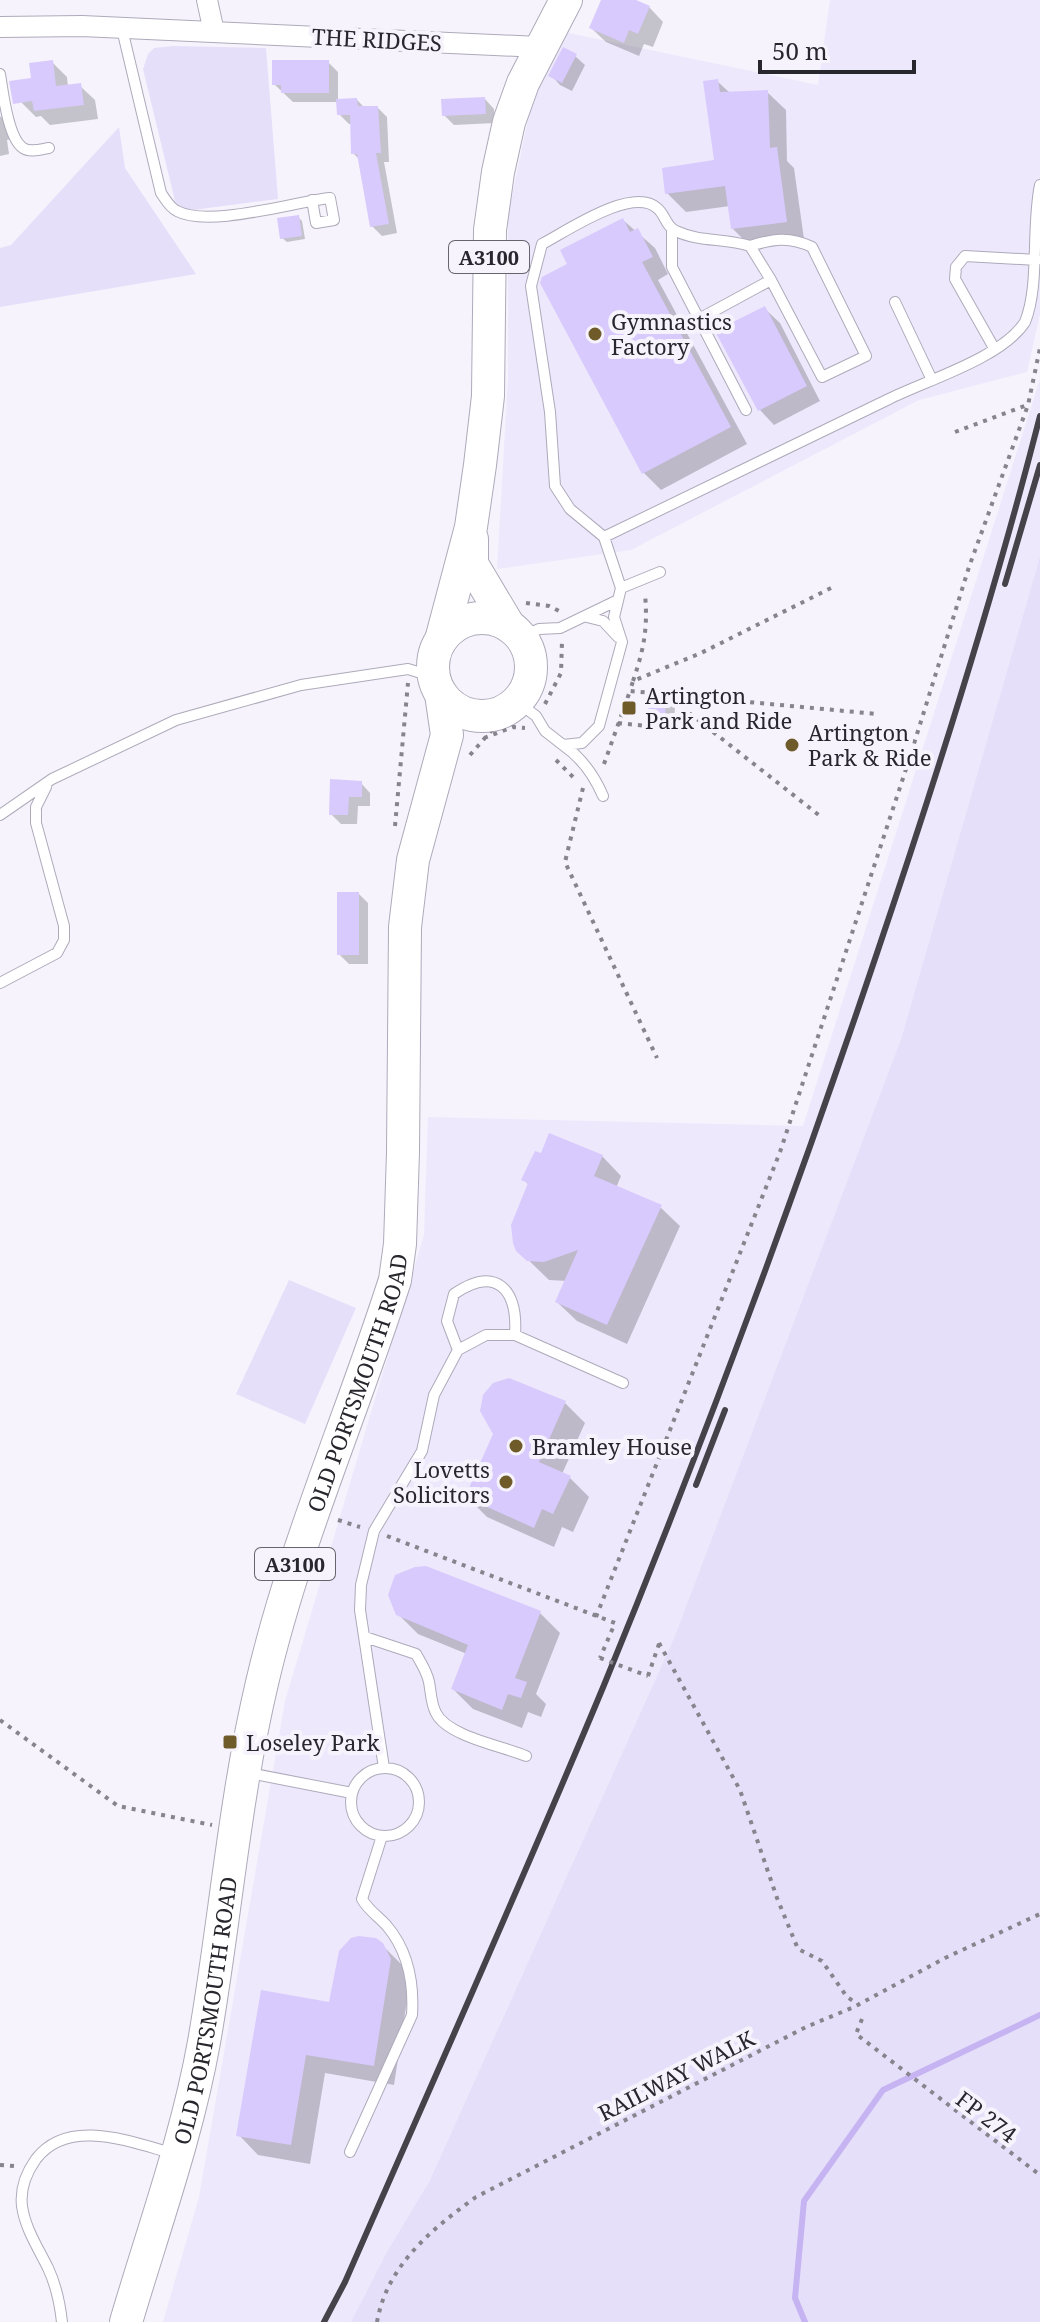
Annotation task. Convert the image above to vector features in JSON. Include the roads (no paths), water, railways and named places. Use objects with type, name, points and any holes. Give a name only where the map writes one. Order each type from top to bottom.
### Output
[{"type":"main road","name":"A3100","points":[[441,640],[471,527],[488,396],[490,230],[509,122],[539,47],[566,0]]},
{"type":"main road","name":"A3100","points":[[471,527],[472,564],[516,632]]},
{"type":"main road","points":[[473,619],[492,619],[516,632],[530,658],[530,677],[512,713],[473,715],[455,708],[437,686],[434,657],[441,640],[455,626],[473,619]]},
{"type":"main road","name":"OLD PORTSMOUTH ROAD","points":[[126,2322],[177,2154],[204,2045],[243,1772],[262,1682],[290,1579],[395,1280],[400,1244],[405,927],[413,860],[447,735],[437,686]]},
{"type":"main road","name":"OLD PORTSMOUTH ROAD","points":[[429,806],[465,747],[512,713]]},
{"type":"street","points":[[207,0],[214,32]]},
{"type":"street","name":"THE RIDGES","points":[[0,27],[82,26],[539,47]]},
{"type":"lane","points":[[122,29],[161,193],[174,210],[196,217],[242,213],[312,200]]},
{"type":"lane","points":[[0,74],[14,136],[23,148],[31,151],[49,148]]},
{"type":"lane","points":[[604,537],[977,359],[1015,335],[1034,303],[1036,216],[1040,185]]},
{"type":"lane","points":[[563,745],[582,743],[599,726],[622,642],[614,617],[621,588],[604,537],[570,509],[555,486],[550,412],[531,286],[542,244],[621,203],[642,201],[656,207],[672,229],[694,238],[729,239],[750,246],[773,238],[797,240],[812,247],[866,356],[822,377],[750,246]]},
{"type":"lane","points":[[672,229],[672,267],[746,410]]},
{"type":"lane","points":[[994,348],[955,279],[956,267],[965,256],[1037,260]]},
{"type":"lane","points":[[699,319],[771,280]]},
{"type":"lane","points":[[895,302],[932,380]]},
{"type":"lane","points":[[621,588],[660,572]]},
{"type":"lane","points":[[516,632],[560,628],[616,601]]},
{"type":"lane","points":[[587,617],[603,621],[622,642]]},
{"type":"lane","points":[[0,815],[52,779],[176,720],[301,685],[408,669],[437,686]]},
{"type":"lane","points":[[512,713],[545,731],[575,754],[596,778],[603,796]]},
{"type":"lane","points":[[0,983],[57,953],[64,940],[64,926],[36,823],[36,807],[52,779]]},
{"type":"lane","points":[[458,1350],[447,1321],[454,1294],[473,1281],[496,1283],[511,1297],[516,1315],[515,1335]]},
{"type":"lane","points":[[384,1768],[360,1610],[361,1585],[374,1531],[422,1451],[434,1395],[458,1350],[486,1335],[515,1335],[623,1383]]},
{"type":"lane","points":[[365,1637],[416,1654],[428,1679],[435,1712],[442,1721],[470,1738],[503,1746],[526,1756]]},
{"type":"lane","points":[[384,1768],[396,1770],[410,1779],[419,1803],[410,1824],[401,1832],[382,1836],[370,1832],[356,1820],[351,1809],[352,1793],[366,1773],[384,1768]]},
{"type":"lane","points":[[243,1772],[352,1793]]},
{"type":"lane","points":[[350,2152],[412,2015],[414,1994],[402,1949],[390,1930],[367,1909],[362,1899],[382,1836]]},
{"type":"lane","points":[[62,2322],[58,2295],[34,2243],[22,2206],[23,2186],[30,2168],[40,2154],[71,2136],[100,2136],[177,2154]]},
{"type":"waterway","points":[[805,2322],[795,2298],[804,2201],[883,2090],[1040,2015]]},
{"type":"railway","points":[[324,2322],[345,2282],[573,1760],[677,1504],[746,1321],[846,1045],[921,820],[984,619],[1040,416]]},
{"type":"railway","points":[[1005,584],[1040,465]]},
{"type":"railway","points":[[696,1485],[725,1410]]},
{"type":"place","name":"Gymnastics Factory","points":[[595,334]]},
{"type":"place","name":"Artington Park and Ride","points":[[629,708]]},
{"type":"place","name":"Artington Park & Ride","points":[[792,745]]},
{"type":"place","name":"Bramley House","points":[[516,1446]]},
{"type":"place","name":"Lovetts Solicitors","points":[[506,1482]]},
{"type":"place","name":"Loseley Park","points":[[230,1742]]}]
